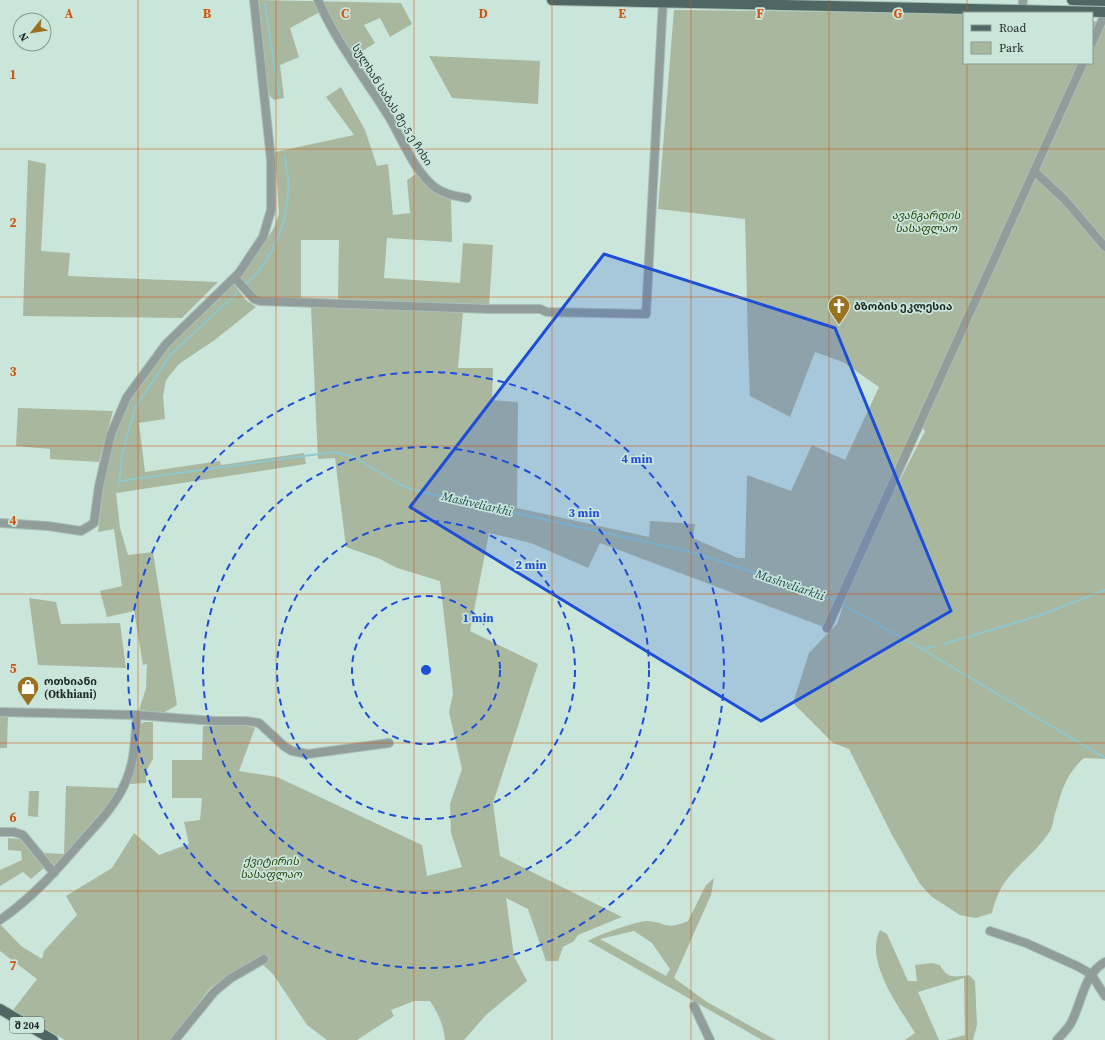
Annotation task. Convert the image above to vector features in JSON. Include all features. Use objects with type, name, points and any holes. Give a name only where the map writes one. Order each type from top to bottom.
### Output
[{"type":"main road","points":[[552,0],[1022,5],[1105,13]]},
{"type":"main road","points":[[1072,0],[1105,1]]},
{"type":"main road","name":"შ 204","points":[[0,1009],[53,1040]]},
{"type":"street","points":[[0,523],[48,526],[81,531],[94,523],[99,486],[111,434],[127,397],[166,344],[235,278],[263,237],[271,210],[271,160],[254,0]]},
{"type":"street","name":"სულხან საბას მე-5 ე ჩიხი","points":[[318,0],[328,22],[389,117],[406,152],[418,171],[435,187],[452,196],[467,198]]},
{"type":"street","points":[[235,278],[254,299],[260,301],[490,310],[540,309],[543,311],[646,314],[663,1]]},
{"type":"street","points":[[1093,41],[1105,13]]},
{"type":"street","points":[[827,628],[1083,64]]},
{"type":"street","points":[[1034,170],[1065,200],[1105,247]]},
{"type":"street","points":[[0,712],[137,715],[258,724],[292,751],[308,754],[389,743]]},
{"type":"street","points":[[0,920],[28,900],[104,816],[123,787],[132,761],[137,715]]},
{"type":"street","points":[[0,832],[14,832],[23,835],[54,873]]},
{"type":"street","points":[[990,931],[1026,943],[1077,966],[1091,974],[1105,996]]},
{"type":"street","points":[[175,1040],[214,992],[231,978],[264,958]]},
{"type":"street","points":[[1057,1040],[1072,1022],[1091,974],[1105,962]]},
{"type":"street","points":[[694,1006],[710,1040]]},
{"type":"highlighted area","points":[[604,254],[835,328],[951,611],[761,721],[410,507]]},
{"type":"green space","points":[[259,0],[401,3],[412,24],[390,37],[380,18],[364,25],[375,43],[353,57],[326,12],[318,13],[290,28],[299,57],[280,65],[284,98],[274,100],[266,92]]},
{"type":"green space","points":[[674,10],[963,13],[963,64],[1093,64],[1093,22],[1105,20],[1105,759],[1084,758],[1072,771],[1064,785],[1049,832],[1040,845],[1008,878],[1001,888],[992,913],[976,918],[960,915],[932,897],[920,884],[892,835],[849,749],[833,743],[793,703],[809,653],[837,624],[849,587],[886,507],[925,431],[918,422],[824,627],[600,543],[588,568],[531,543],[489,533],[470,631],[538,664],[493,803],[500,856],[622,917],[578,935],[574,941],[563,947],[558,961],[546,961],[528,909],[506,898],[514,956],[527,981],[486,1015],[464,1040],[445,1040],[440,1020],[430,1001],[414,1001],[391,1010],[394,1016],[357,1040],[327,1040],[307,1025],[273,974],[262,964],[270,958],[250,966],[210,988],[171,1040],[65,1040],[13,1010],[37,979],[0,951],[0,924],[21,946],[42,959],[44,951],[77,915],[66,896],[112,868],[134,833],[159,855],[189,844],[184,822],[200,820],[202,798],[172,798],[172,760],[202,760],[203,726],[247,726],[255,728],[239,771],[277,777],[422,845],[427,876],[462,867],[451,833],[450,804],[462,769],[449,712],[453,694],[440,581],[397,568],[380,559],[346,547],[335,458],[318,459],[311,307],[463,312],[458,368],[493,368],[492,400],[518,402],[517,508],[649,537],[650,521],[695,524],[693,538],[738,558],[745,558],[747,475],[791,491],[812,445],[845,460],[879,387],[843,362],[815,352],[790,417],[750,396],[745,219],[658,209]]},
{"type":"green space","points":[[429,56],[540,61],[538,104],[452,98]]},
{"type":"green space","points":[[341,87],[365,130],[377,166],[388,164],[393,215],[410,213],[407,180],[416,174],[433,192],[451,199],[452,242],[387,238],[384,278],[460,283],[463,243],[493,245],[489,307],[338,301],[339,240],[301,240],[301,300],[255,295],[242,282],[242,275],[274,228],[279,214],[275,152],[354,135],[326,97]]},
{"type":"green space","points":[[28,160],[46,164],[41,251],[70,253],[68,276],[218,282],[182,318],[23,316]]},
{"type":"green space","points":[[233,283],[246,300],[256,307],[216,339],[179,364],[166,380],[163,396],[165,419],[139,423],[145,472],[220,461],[221,465],[304,453],[306,464],[116,493],[120,528],[128,555],[153,552],[177,705],[163,713],[139,710],[146,688],[147,664],[143,665],[134,611],[107,617],[100,591],[122,586],[114,529],[98,532],[104,480],[114,436],[130,398],[169,345]]},
{"type":"green space","points":[[18,408],[113,411],[99,462],[50,459],[50,449],[16,446]]},
{"type":"green space","points":[[29,598],[56,602],[61,624],[120,623],[126,668],[38,665]]},
{"type":"green space","points":[[0,714],[8,714],[7,748],[0,748]]},
{"type":"green space","points":[[144,722],[153,722],[153,759],[146,771],[146,783],[130,784],[135,763],[139,725]]},
{"type":"green space","points":[[66,786],[118,788],[107,805],[56,865],[48,863],[43,853],[64,854]]},
{"type":"green space","points":[[29,791],[39,791],[38,817],[28,816]]},
{"type":"green space","points":[[8,838],[20,839],[44,868],[31,879],[23,872],[0,886],[0,870],[22,860],[21,851],[8,850]]},
{"type":"green space","points":[[714,878],[711,895],[674,978],[707,1002],[776,1040],[762,1040],[588,941],[618,928],[644,921],[656,922],[671,926],[688,921],[706,885]],"holes":[[[634,931],[652,943],[670,969],[666,976],[600,939]]]},
{"type":"green space","points":[[880,930],[887,934],[908,981],[917,981],[915,965],[932,963],[940,965],[949,975],[969,975],[975,981],[977,1025],[973,1040],[946,1040],[965,1035],[964,978],[918,992],[939,1040],[905,1040],[915,1033],[893,997],[880,969],[876,956],[876,942]]},
{"type":"waterway","points":[[265,4],[279,95]]},
{"type":"waterway","points":[[247,283],[264,264],[270,254],[284,219],[288,189],[285,157]]},
{"type":"waterway","points":[[119,486],[122,454],[135,408],[171,354],[238,292]]},
{"type":"waterway","name":"Mashveliarkhi","points":[[120,481],[334,452],[354,457],[401,485],[417,491],[696,553],[834,600]]},
{"type":"waterway","points":[[944,644],[1041,615],[1105,590]]},
{"type":"waterway","name":"Mashveliarkhi","points":[[844,605],[922,649],[934,646]]},
{"type":"waterway","name":"Mashveliarkhi","points":[[922,649],[1105,758]]},
{"type":"place","name":"ბზობის ეკლესია","points":[[839,326]]},
{"type":"place","name":"ოთხიანი (Otkhiani)","points":[[28,706]]},
{"type":"park label","name":"ავანგარდის სასაფლაო","points":[[926,221]]},
{"type":"park label","name":"ქვიტირის სასაფლაო","points":[[271,867]]}]
